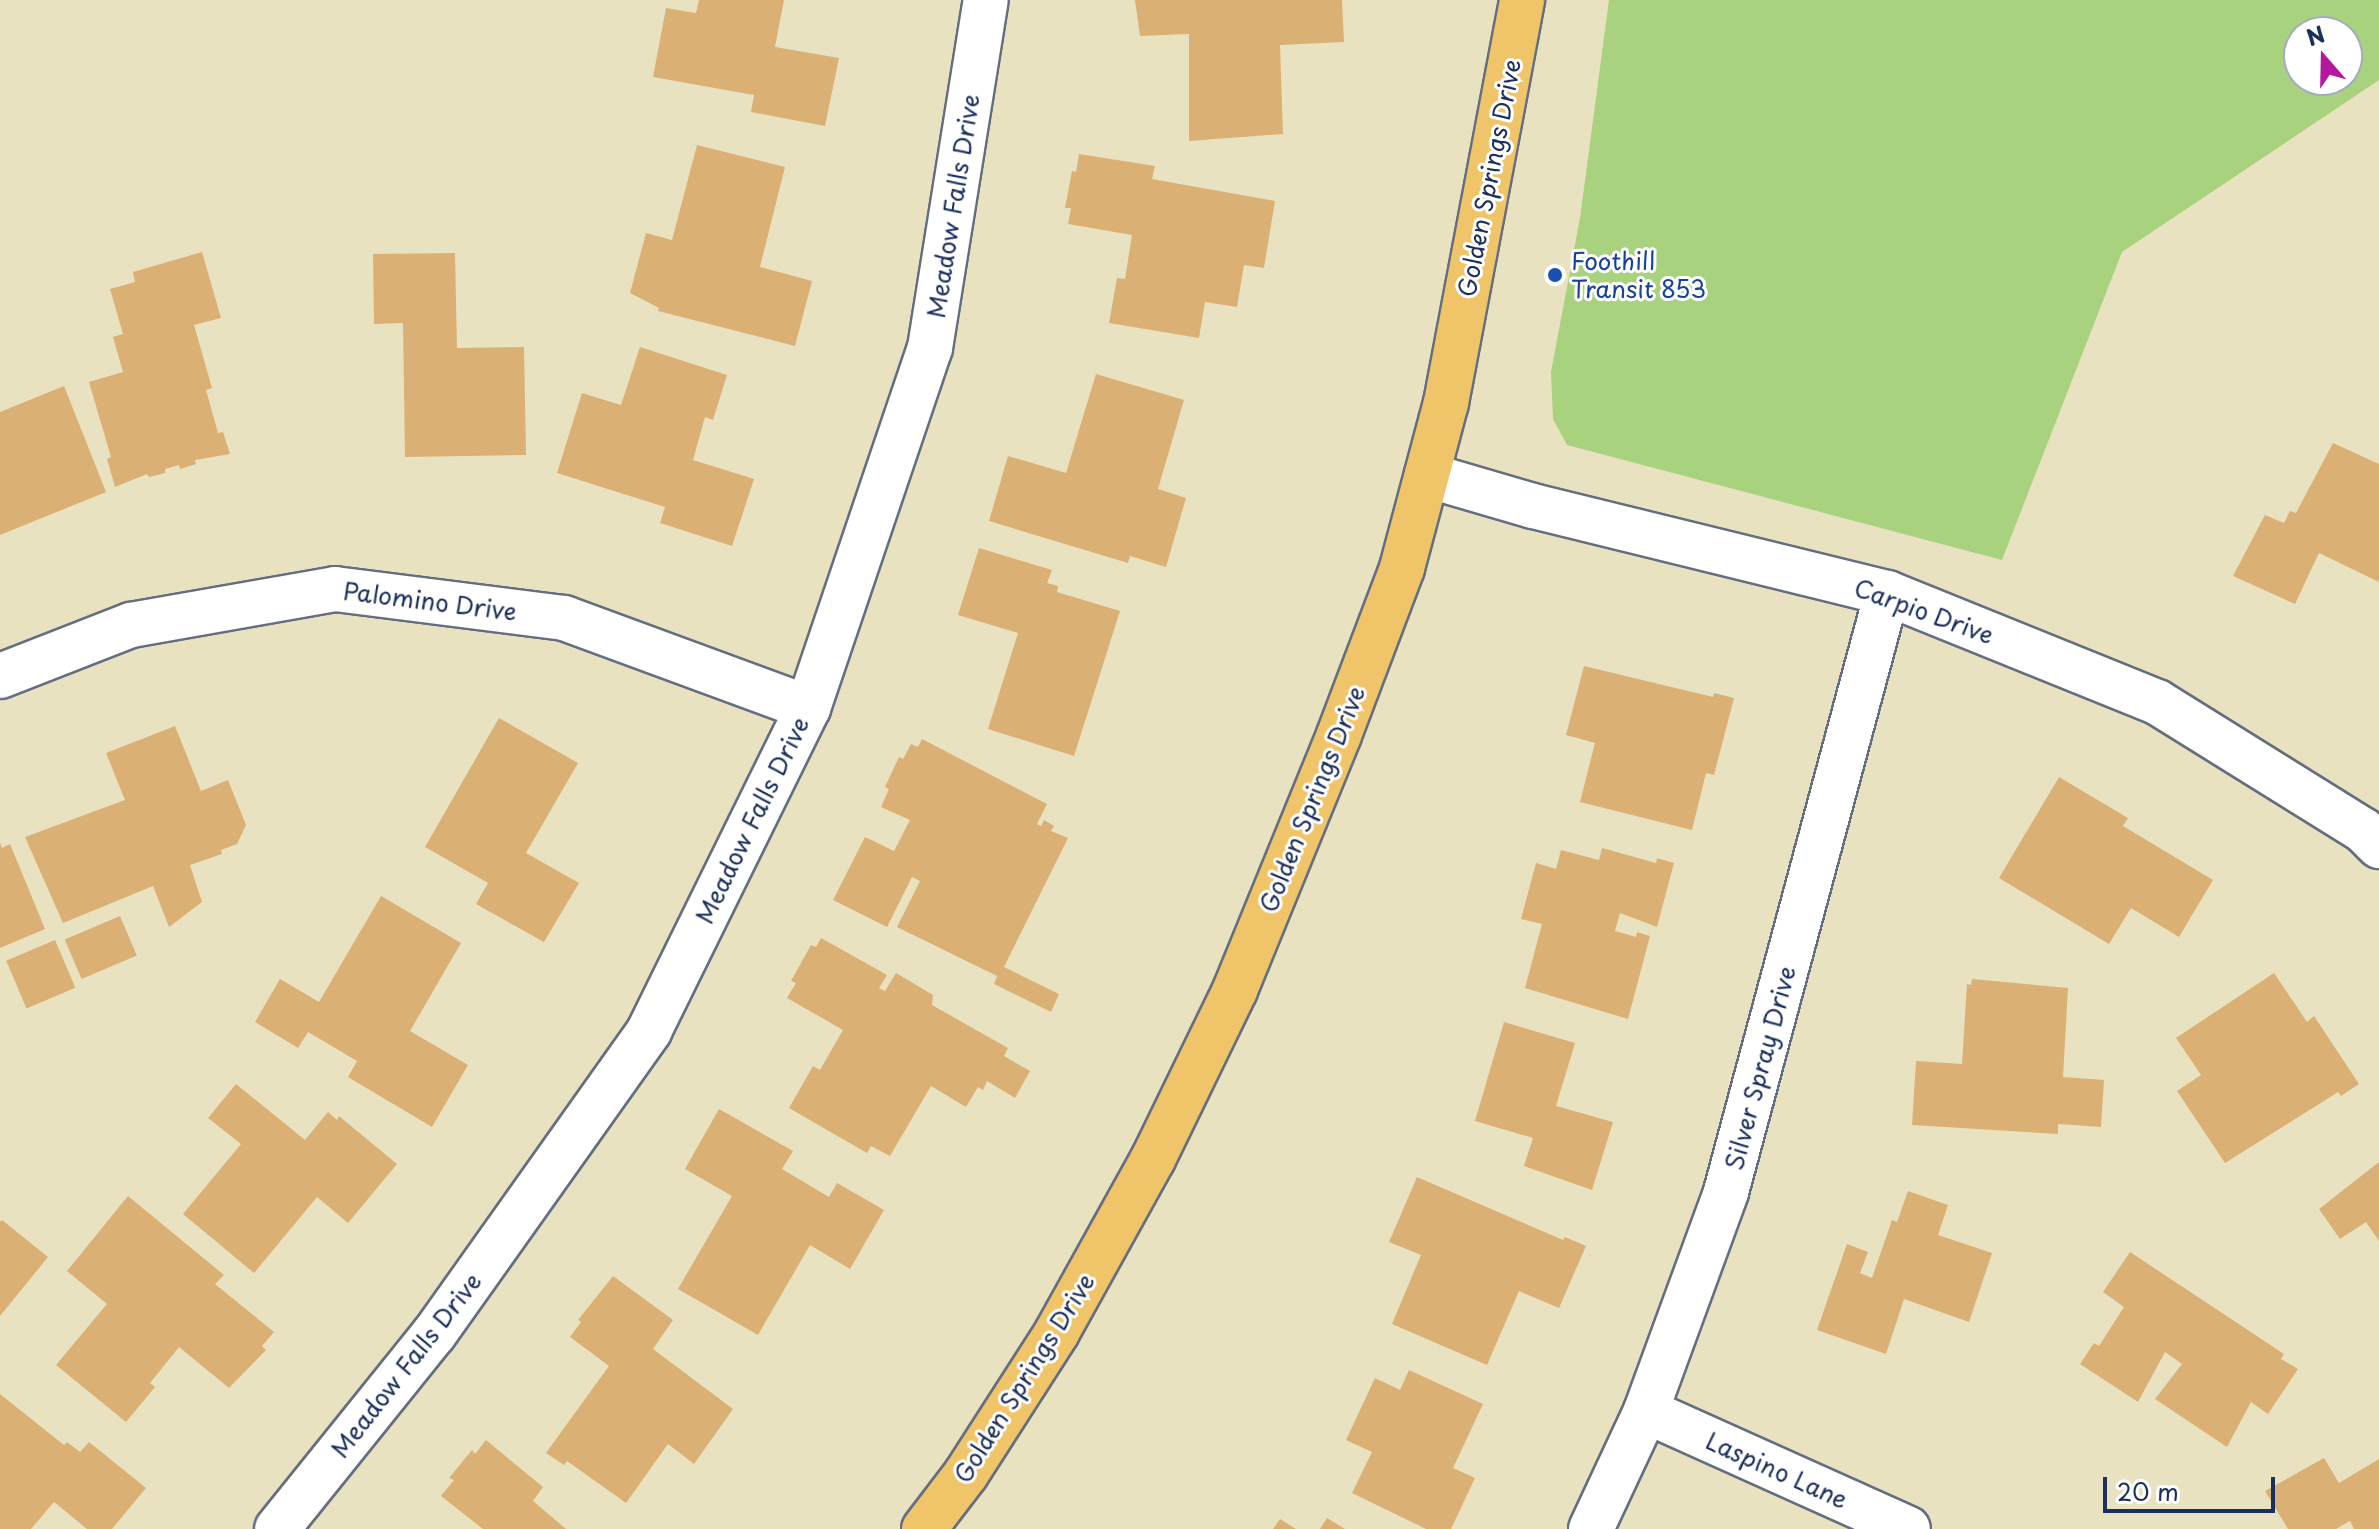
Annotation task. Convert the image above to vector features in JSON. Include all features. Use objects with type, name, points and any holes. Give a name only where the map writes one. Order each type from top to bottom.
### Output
[{"type":"main road","name":"Golden Springs Drive","points":[[924,1529],[966,1474],[1057,1332],[1153,1159],[1235,990],[1402,568],[1446,403],[1522,0]]},
{"type":"street","name":"Meadow Falls Drive","points":[[277,1529],[434,1334],[649,1031],[808,708],[930,348],[986,0]]},
{"type":"street","name":"Carpio Drive","points":[[1427,475],[1533,506],[1887,593],[2157,702],[2374,829]]},
{"type":"street","name":"Palomino Drive","points":[[0,676],[131,625],[335,589],[564,618],[808,708]]},
{"type":"street","name":"Silver Spray Drive","points":[[1591,1529],[1646,1411],[1726,1192],[1887,593]]},
{"type":"street","name":"Laspino Lane","points":[[1646,1411],[1908,1529]]},
{"type":"green space","points":[[1609,0],[2379,0],[2379,80],[2363,91],[2363,16],[2283,16],[2283,96],[2355,96],[2122,252],[2002,560],[1567,445],[1553,419],[1551,372],[1580,218]]},
{"type":"building","points":[[699,0],[784,0],[775,47],[839,58],[825,126],[751,112],[754,95],[653,77],[666,8],[696,13]]},
{"type":"building","points":[[1135,0],[1342,0],[1344,42],[1280,45],[1283,134],[1189,141],[1189,34],[1140,36]]},
{"type":"building","points":[[697,145],[785,167],[760,267],[812,281],[795,346],[658,311],[659,308],[630,293],[646,233],[672,240]]},
{"type":"building","points":[[1079,154],[1155,166],[1152,179],[1275,201],[1264,268],[1244,265],[1237,307],[1205,302],[1199,338],[1109,323],[1117,278],[1125,279],[1132,235],[1068,224],[1071,208],[1065,208],[1072,171],[1076,172]]},
{"type":"building","points":[[202,252],[221,318],[194,325],[212,388],[206,390],[218,433],[223,432],[230,454],[195,460],[196,464],[180,469],[179,465],[149,477],[147,474],[115,487],[107,459],[111,457],[89,382],[123,372],[113,337],[123,334],[110,289],[135,282],[133,272]]},
{"type":"building","points":[[455,253],[457,348],[524,347],[526,455],[405,457],[403,323],[374,324],[373,254]]},
{"type":"building","points":[[640,347],[727,375],[713,420],[705,417],[693,460],[754,479],[732,546],[660,523],[665,507],[557,473],[582,393],[621,405]]},
{"type":"building","points":[[1096,374],[1184,400],[1158,489],[1186,498],[1166,567],[1130,556],[1128,563],[989,521],[1008,456],[1066,473]]},
{"type":"building","points":[[64,386],[106,492],[0,535],[0,412]]},
{"type":"building","points":[[2333,443],[2379,464],[2379,582],[2319,553],[2295,604],[2233,576],[2265,515],[2284,523],[2290,511],[2296,513]]},
{"type":"building","points":[[979,548],[1052,570],[1047,583],[1058,586],[1057,592],[1120,611],[1074,756],[988,729],[1018,633],[958,615]]},
{"type":"building","points":[[1584,666],[1713,697],[1714,693],[1734,698],[1714,775],[1706,773],[1692,830],[1580,802],[1595,743],[1566,735]]},
{"type":"building","points":[[499,718],[578,763],[526,853],[579,883],[544,942],[476,904],[488,883],[425,847]]},
{"type":"building","points":[[175,726],[201,791],[228,780],[246,825],[237,844],[221,850],[222,854],[190,865],[202,902],[169,927],[153,886],[63,923],[25,837],[125,800],[106,753]]},
{"type":"building","points":[[922,739],[1047,804],[1037,824],[1041,826],[1044,820],[1054,826],[1051,831],[1068,838],[1004,967],[1059,994],[1051,1012],[994,984],[997,976],[897,927],[920,881],[912,877],[887,927],[833,900],[865,837],[894,851],[910,820],[881,807],[889,789],[885,787],[899,757],[903,759],[911,744],[918,747]]},
{"type":"building","points":[[2059,777],[2128,818],[2123,826],[2213,880],[2179,937],[2131,908],[2109,944],[1999,878]]},
{"type":"building","points":[[0,843],[2,848],[10,844],[45,929],[0,948]]},
{"type":"building","points":[[1602,848],[1656,863],[1657,858],[1674,863],[1657,927],[1620,913],[1615,931],[1636,937],[1637,932],[1650,936],[1628,1019],[1525,988],[1542,924],[1521,919],[1536,863],[1556,869],[1561,850],[1599,860]]},
{"type":"building","points":[[381,896],[461,943],[410,1031],[468,1065],[432,1127],[348,1077],[357,1061],[308,1032],[298,1048],[255,1022],[280,979],[319,1002]]},
{"type":"building","points":[[120,916],[137,956],[82,979],[65,939]]},
{"type":"building","points":[[821,938],[887,975],[879,988],[885,991],[896,973],[933,995],[932,1005],[1008,1048],[1004,1056],[1030,1071],[1015,1098],[987,1081],[983,1090],[978,1087],[966,1107],[931,1086],[890,1156],[871,1146],[867,1153],[789,1108],[813,1066],[820,1070],[843,1030],[787,998],[796,983],[791,981],[811,945],[816,947]]},
{"type":"building","points":[[55,940],[75,988],[27,1009],[6,961]]},
{"type":"building","points":[[2274,973],[2307,1022],[2314,1016],[2359,1084],[2341,1096],[2338,1092],[2225,1163],[2177,1091],[2201,1075],[2176,1038]]},
{"type":"building","points":[[1972,979],[2068,988],[2063,1077],[2104,1080],[2101,1127],[2058,1124],[2058,1134],[1912,1125],[1916,1061],[1962,1064],[1967,984],[1971,985]]},
{"type":"building","points":[[1504,1022],[1575,1043],[1556,1106],[1613,1122],[1592,1190],[1524,1166],[1533,1138],[1475,1121]]},
{"type":"building","points":[[236,1084],[305,1140],[328,1112],[337,1120],[339,1116],[397,1164],[348,1223],[317,1197],[254,1273],[183,1214],[241,1144],[208,1118]]},
{"type":"building","points":[[719,1109],[793,1151],[782,1169],[829,1197],[837,1183],[884,1210],[850,1269],[810,1245],[758,1335],[678,1289],[732,1196],[685,1169]]},
{"type":"building","points":[[2379,1162],[2379,1241],[2366,1222],[2340,1239],[2319,1209]]},
{"type":"building","points":[[1417,1177],[1563,1240],[1565,1237],[1586,1246],[1559,1308],[1519,1291],[1487,1365],[1392,1324],[1421,1255],[1389,1242]]},
{"type":"building","points":[[1908,1191],[1948,1205],[1938,1235],[1992,1253],[1969,1322],[1904,1299],[1886,1354],[1817,1330],[1847,1244],[1868,1252],[1860,1273],[1872,1278],[1892,1220],[1897,1222]]},
{"type":"building","points":[[128,1196],[224,1275],[215,1284],[274,1332],[262,1346],[266,1350],[229,1388],[179,1347],[150,1383],[155,1387],[126,1422],[56,1365],[107,1304],[67,1271]]},
{"type":"building","points":[[2,1220],[48,1257],[0,1316],[0,1222]]},
{"type":"building","points":[[2130,1252],[2284,1354],[2281,1359],[2298,1369],[2268,1414],[2251,1402],[2227,1447],[2155,1399],[2182,1364],[2165,1352],[2138,1402],[2080,1364],[2094,1343],[2099,1346],[2124,1307],[2103,1292]]},
{"type":"building","points":[[613,1276],[673,1320],[653,1349],[733,1409],[694,1464],[668,1444],[626,1503],[567,1461],[564,1465],[546,1453],[609,1366],[570,1337],[581,1322],[578,1320]]},
{"type":"building","points":[[1409,1370],[1483,1404],[1453,1468],[1475,1478],[1451,1529],[1426,1529],[1352,1493],[1372,1452],[1346,1440],[1375,1378],[1400,1390]]},
{"type":"building","points":[[0,1394],[64,1445],[67,1442],[80,1452],[89,1442],[146,1488],[112,1529],[87,1529],[54,1502],[31,1529],[0,1529]]},
{"type":"building","points":[[486,1440],[543,1487],[533,1501],[566,1529],[483,1529],[441,1496],[454,1480],[449,1478],[472,1450],[475,1454]]},
{"type":"building","points":[[2324,1458],[2339,1483],[2379,1459],[2379,1529],[2354,1529],[2350,1521],[2336,1529],[2288,1529],[2265,1491]]},
{"type":"building","points":[[1327,1518],[1345,1529],[1320,1529]]},
{"type":"building","points":[[1280,1519],[1296,1529],[1273,1529]]},
{"type":"place","name":"Foothill Transit 853","points":[[1555,275]]}]
